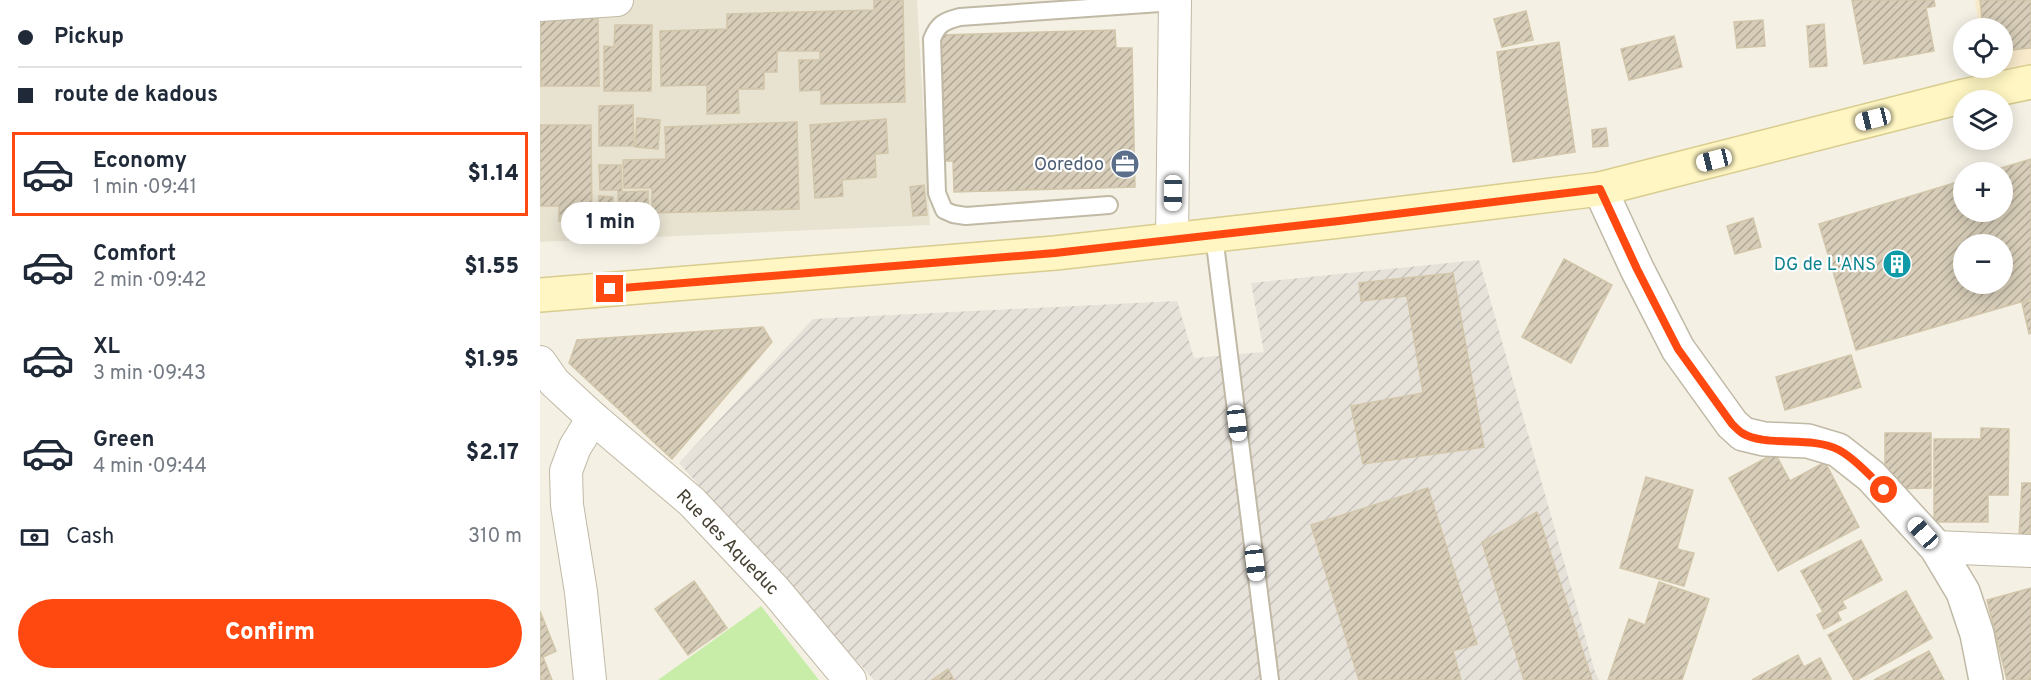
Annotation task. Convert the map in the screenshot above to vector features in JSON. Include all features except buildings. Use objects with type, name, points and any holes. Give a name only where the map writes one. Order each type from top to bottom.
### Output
[{"type":"main road","points":[[540,295],[1055,253],[1600,189],[1964,96],[2031,82]]},
{"type":"street","points":[[540,5],[617,0]]},
{"type":"street","points":[[1172,240],[1175,1]]},
{"type":"street","points":[[1600,189],[1678,349],[1732,424],[1743,434],[1764,439],[1808,441],[1838,450],[1871,476],[1936,547],[1964,592],[1977,634],[1986,680]]},
{"type":"street","name":"Rue des Aqueduc","points":[[540,362],[554,382],[593,418],[692,502],[775,590],[850,680]]},
{"type":"street","points":[[590,680],[581,592],[567,505],[566,471],[575,447],[593,418]]},
{"type":"street","points":[[1936,547],[2031,550]]},
{"type":"lane","points":[[1109,205],[966,216],[944,210],[937,193],[932,39],[938,26],[946,20],[960,17],[1175,1]]},
{"type":"lane","points":[[1214,236],[1270,680]]},
{"type":"shaded area","points":[[540,0],[917,0],[930,225],[540,242]]},
{"type":"shaded area","points":[[1975,0],[2031,0],[2031,66],[2013,68],[2013,18],[1978,18]]},
{"type":"shaded area","points":[[1479,260],[1599,680],[874,680],[679,463],[813,319],[1177,301],[1194,358],[1264,352],[1251,283]]},
{"type":"green space","points":[[761,606],[819,680],[658,680]]},
{"type":"place","name":"Ooredoo","points":[[1125,164]]},
{"type":"place","name":"DG de L'ANS","points":[[1897,264]]},
{"type":"route","points":[[610,289],[1055,253],[1600,189],[1678,349],[1732,424],[1743,434],[1764,439],[1808,441],[1838,450],[1871,476],[1884,490]]}]
